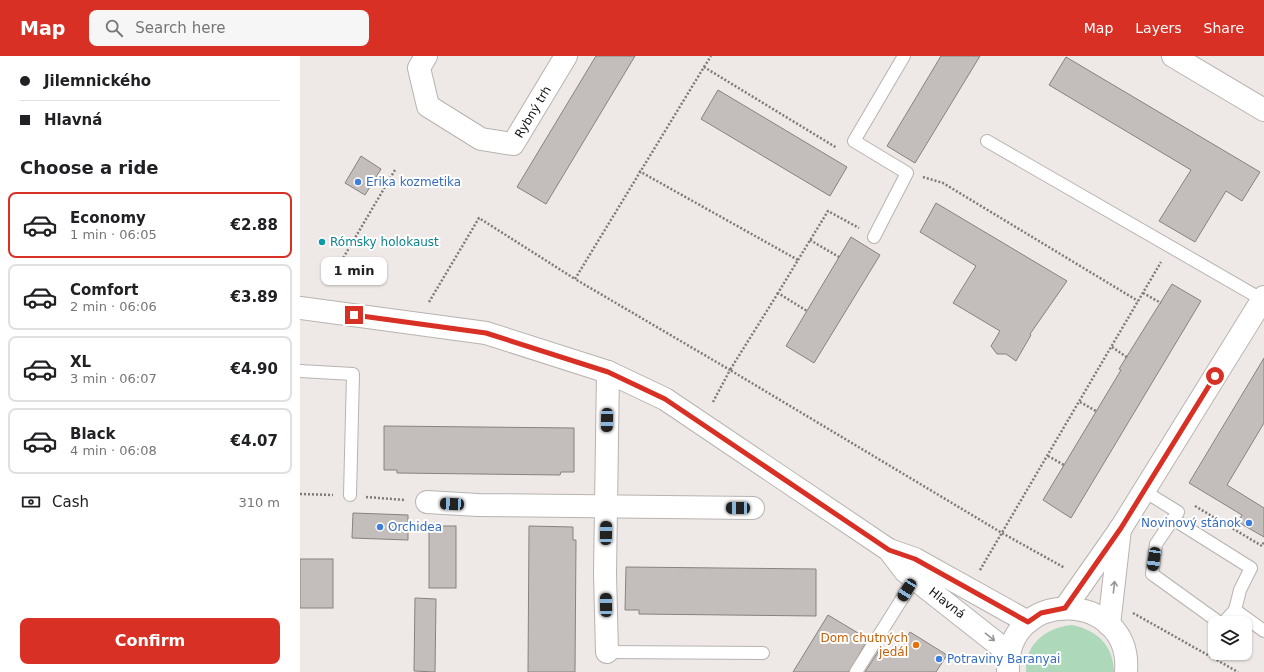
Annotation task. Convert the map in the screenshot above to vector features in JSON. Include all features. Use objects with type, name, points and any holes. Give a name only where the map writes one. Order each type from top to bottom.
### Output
[{"type":"street","name":"Rybný trh","points":[[426,56],[419,68],[428,106],[481,139],[513,144],[566,56]]},
{"type":"street","points":[[1173,56],[1264,110]]},
{"type":"street","points":[[1065,608],[1121,528],[1263,299]]},
{"type":"street","name":"Hlavná","points":[[300,308],[486,333],[608,372],[665,399],[889,550],[915,559],[1028,622]]},
{"type":"street","points":[[607,652],[606,505],[608,372]]},
{"type":"street","points":[[427,502],[478,505],[606,505],[753,508]]},
{"type":"street","points":[[1109,625],[1121,528]]},
{"type":"street","name":"Hlavná","points":[[889,550],[905,571],[915,578],[1009,662]]},
{"type":"street","points":[[1009,662],[1014,639],[1028,622],[1041,613],[1065,608],[1086,611],[1109,625],[1124,651],[1126,672]]},
{"type":"lane","points":[[874,237],[907,173],[854,141],[904,56]]},
{"type":"lane","points":[[987,141],[1263,299]]},
{"type":"lane","points":[[300,371],[353,374],[350,495]]},
{"type":"lane","points":[[1144,491],[1178,512],[1156,544],[1152,574],[1212,616]]},
{"type":"lane","points":[[1173,519],[1251,568],[1240,590],[1235,610],[1229,616]]},
{"type":"lane","points":[[856,672],[915,578]]},
{"type":"lane","points":[[1235,610],[1264,631]]},
{"type":"lane","points":[[607,652],[763,653]]},
{"type":"path","points":[[575,279],[710,56]]},
{"type":"path","points":[[704,67],[847,154],[854,141]]},
{"type":"path","points":[[329,282],[395,170]]},
{"type":"path","points":[[639,171],[798,260]]},
{"type":"path","points":[[907,173],[943,182],[1138,301]]},
{"type":"path","points":[[713,402],[730,370],[828,211],[874,237]]},
{"type":"path","points":[[428,302],[479,218],[575,279],[730,370],[1002,534],[1067,570]]},
{"type":"path","points":[[810,240],[839,257]]},
{"type":"path","points":[[978,572],[1080,402],[1170,247]]},
{"type":"path","points":[[778,293],[807,311]]},
{"type":"path","points":[[1143,293],[1161,303]]},
{"type":"path","points":[[1112,347],[1128,358]]},
{"type":"path","points":[[1080,402],[1096,411]]},
{"type":"path","points":[[1048,456],[1064,465]]},
{"type":"path","points":[[1190,504],[1262,546],[1264,542]]},
{"type":"path","points":[[1131,612],[1238,672]]},
{"type":"green space","points":[[1072,625],[1089,631],[1102,640],[1111,654],[1114,672],[1026,672],[1026,662],[1033,645],[1046,633],[1063,626]]},
{"type":"building","points":[[596,56],[635,56],[546,204],[517,187]]},
{"type":"building","points":[[941,56],[980,56],[915,163],[887,146]]},
{"type":"building","points":[[1066,57],[1260,172],[1242,201],[1226,191],[1195,242],[1159,221],[1191,170],[1049,85]]},
{"type":"building","points":[[718,90],[847,167],[830,196],[701,119]]},
{"type":"building","points":[[361,156],[381,169],[365,195],[345,183]]},
{"type":"building","points":[[936,203],[1067,281],[1030,334],[1031,335],[1016,361],[1006,354],[997,354],[991,346],[1000,331],[953,303],[976,266],[920,232]]},
{"type":"building","points":[[851,237],[880,255],[814,363],[786,346]]},
{"type":"building","points":[[1172,284],[1201,301],[1071,518],[1043,500],[1121,370],[1119,369]]},
{"type":"building","points":[[1264,358],[1264,423],[1227,485],[1264,508],[1264,537],[1238,522],[1242,515],[1189,483]]},
{"type":"building","points":[[384,426],[574,428],[574,472],[561,472],[560,475],[397,473],[397,470],[384,470]]},
{"type":"building","name":"Orchidea","points":[[353,513],[408,515],[408,540],[352,538]]},
{"type":"building","points":[[429,526],[456,526],[456,588],[429,588]]},
{"type":"building","points":[[529,526],[573,527],[573,540],[576,540],[575,672],[528,672]]},
{"type":"building","points":[[300,559],[333,559],[333,608],[300,608]]},
{"type":"building","points":[[626,567],[816,569],[816,616],[639,614],[639,610],[625,610]]},
{"type":"building","points":[[415,598],[436,599],[435,672],[414,671]]},
{"type":"building","points":[[828,615],[868,639],[849,672],[793,672]]},
{"type":"building","points":[[910,632],[947,655],[936,672],[865,672],[881,647],[895,656]]},
{"type":"place","name":"Erika kozmetika","points":[[358,182]]},
{"type":"place","name":"Rómsky holokaust","points":[[322,242]]},
{"type":"place","name":"Novinový stánok","points":[[1249,523]]},
{"type":"place","name":"Orchidea","points":[[380,527]]},
{"type":"place","name":"Dom chutných jedál","points":[[916,645]]},
{"type":"place","name":"Potraviny Baranyai","points":[[939,659]]},
{"type":"route","points":[[354,315],[486,333],[608,372],[665,399],[889,550],[915,559],[1028,622],[1041,613],[1057,608],[1065,608],[1089,571],[1121,528],[1215,376]]}]
